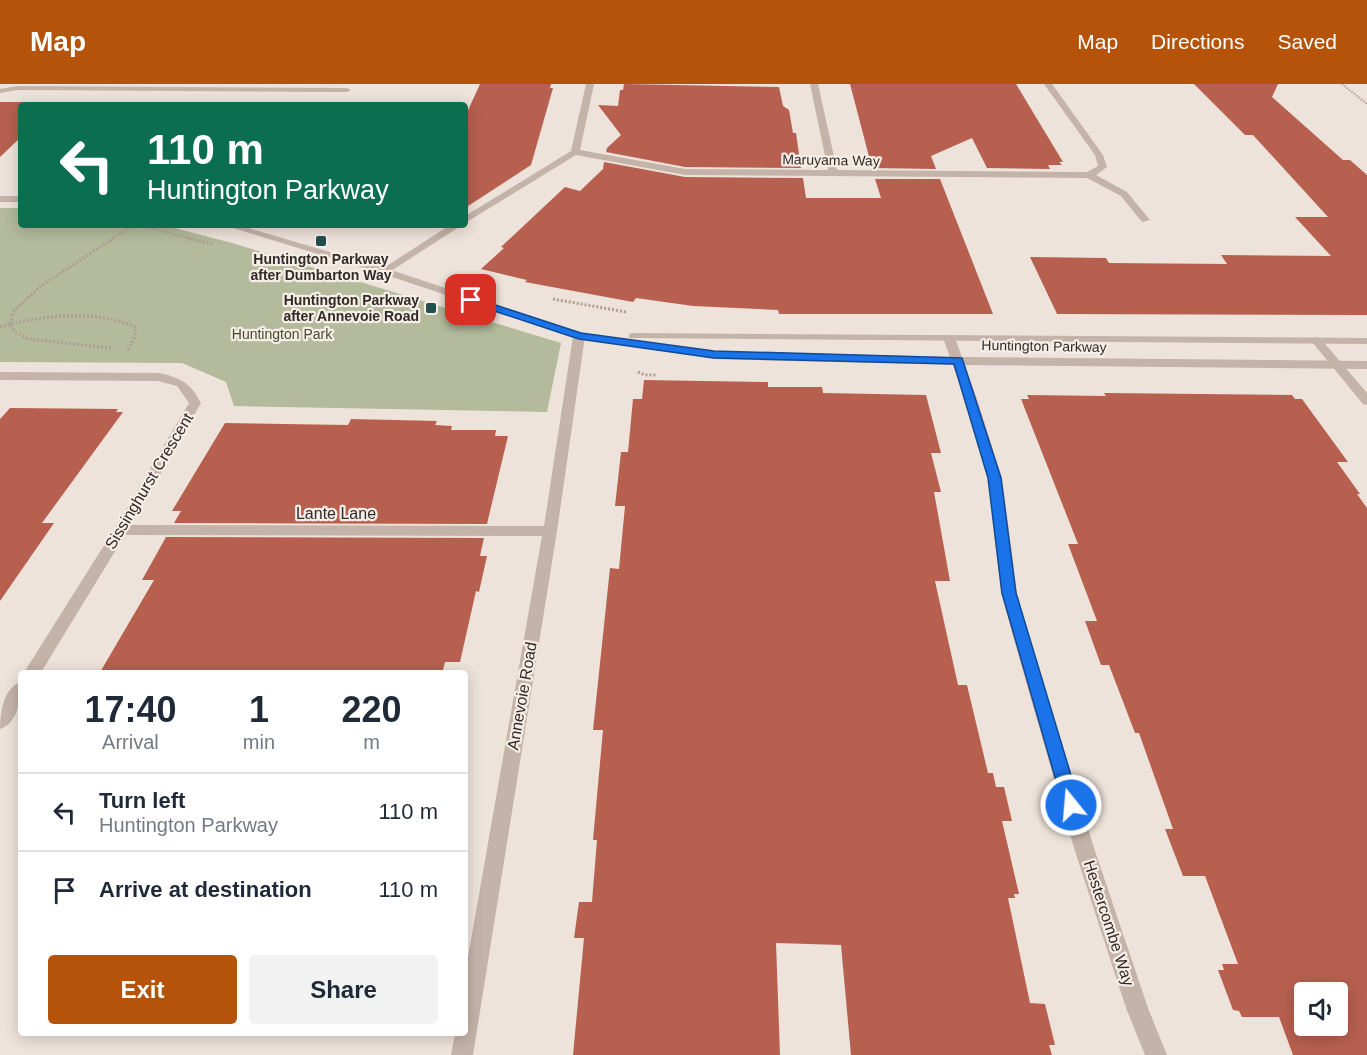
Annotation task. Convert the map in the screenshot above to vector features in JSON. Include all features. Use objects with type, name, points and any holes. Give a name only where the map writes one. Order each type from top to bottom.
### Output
[{"type":"street","points":[[468,218],[575,152],[590,84]]},
{"type":"street","points":[[814,84],[833,173]]},
{"type":"street","points":[[1048,84],[1099,155],[1103,167],[1089,175]]},
{"type":"street","points":[[0,91],[16,86],[346,90]]},
{"type":"street","name":"Maruyama Way","points":[[575,152],[685,172],[1089,175],[1124,194],[1145,220]]},
{"type":"street","points":[[0,199],[18,199]]},
{"type":"street","name":"Huntington Parkway","points":[[238,228],[384,271],[579,336],[714,355],[1367,365]]},
{"type":"street","points":[[384,271],[452,228]]},
{"type":"street","name":"Huntington Parkway","points":[[579,336],[1367,341]]},
{"type":"street","name":"Annevoie Road","points":[[468,1019],[550,531],[579,336]]},
{"type":"street","name":"Hestercombe Way","points":[[950,338],[995,478],[1009,593],[1030,668],[1089,862],[1137,1008],[1156,1055]]},
{"type":"street","points":[[1316,340],[1367,401]]},
{"type":"street","name":"Sissinghurst Crescent","points":[[0,376],[158,377],[179,381],[189,389],[195,403],[121,530],[34,670]]},
{"type":"street","name":"Lante Lane","points":[[121,530],[550,531]]},
{"type":"street","points":[[0,722],[18,694]]},
{"type":"street","name":"Annevoie Road","points":[[462,1055],[465,1036]]},
{"type":"path","points":[[1342,84],[1367,104]]},
{"type":"path","points":[[0,327],[10,324],[58,317],[104,317],[135,327],[135,336],[128,350],[29,339],[15,332],[10,324],[14,311],[41,286],[129,228]]},
{"type":"path","points":[[544,296],[635,313]]},
{"type":"green space","name":"Huntington Park","points":[[0,208],[18,208],[18,228],[174,228],[232,243],[561,343],[547,412],[234,406],[226,382],[182,363],[0,362]]},
{"type":"building","points":[[480,84],[551,84],[550,88],[553,88],[531,165],[468,206],[468,110]]},
{"type":"building","points":[[624,84],[779,87],[783,106],[789,110],[793,133],[796,133],[801,168],[685,167],[606,152],[607,148],[621,135],[598,105],[618,106],[620,90],[623,90]]},
{"type":"building","points":[[850,84],[1016,84],[1063,162],[1059,162],[1062,165],[1048,165],[1050,169],[987,168],[972,138],[931,156],[936,169],[872,168]]},
{"type":"building","points":[[1194,84],[1278,84],[1272,97],[1343,160],[1350,160],[1367,175],[1367,315],[1057,314],[1030,257],[1106,258],[1109,263],[1227,264],[1221,255],[1331,256],[1295,217],[1328,217],[1253,135],[1245,135]]},
{"type":"building","points":[[0,102],[18,102],[18,140],[0,157]]},
{"type":"building","points":[[604,162],[685,177],[803,178],[806,198],[881,198],[875,179],[940,179],[993,314],[779,314],[778,310],[693,306],[636,298],[633,302],[525,282],[527,280],[481,269],[565,187],[580,191],[603,169]]},
{"type":"building","points":[[644,380],[768,382],[768,387],[822,387],[823,393],[926,395],[941,453],[931,453],[941,492],[934,492],[950,581],[935,581],[958,685],[967,685],[988,773],[993,773],[996,787],[1004,787],[1012,821],[1002,821],[1019,894],[1014,894],[1015,898],[1008,898],[1030,1003],[1045,1004],[1055,1045],[1049,1045],[1052,1055],[851,1055],[841,945],[776,943],[780,1055],[573,1055],[584,938],[574,938],[579,902],[592,902],[597,840],[593,840],[603,730],[593,730],[610,568],[619,569],[625,506],[615,506],[621,452],[628,452],[633,399],[642,399]]},
{"type":"building","points":[[1104,393],[1292,395],[1295,399],[1302,399],[1348,462],[1337,462],[1367,508],[1367,1055],[1293,1055],[1279,1017],[1242,1017],[1239,1011],[1233,1010],[1218,970],[1224,970],[1222,964],[1238,964],[1205,876],[1183,876],[1165,829],[1173,829],[1139,733],[1135,733],[1109,665],[1101,665],[1085,621],[1097,621],[1068,544],[1078,544],[1021,399],[1029,399],[1027,395],[1106,396]]},
{"type":"building","points":[[10,408],[118,409],[116,412],[123,412],[42,523],[54,523],[0,601],[0,419]]},
{"type":"building","points":[[351,419],[437,421],[435,425],[452,426],[451,430],[496,430],[495,436],[508,436],[487,524],[174,523],[181,511],[172,511],[225,423],[348,425]]},
{"type":"building","points":[[166,537],[484,538],[480,556],[487,556],[479,592],[476,591],[460,662],[445,662],[443,670],[101,670],[154,580],[142,580]]},
{"type":"place","name":"Huntington Parkway after Dumbarton Way","points":[[321,241]]},
{"type":"place","name":"Huntington Parkway after Annevoie Road","points":[[431,308]]},
{"type":"route","points":[[471,300],[579,336],[714,355],[958,360],[995,478],[1009,593],[1071,805]]}]
